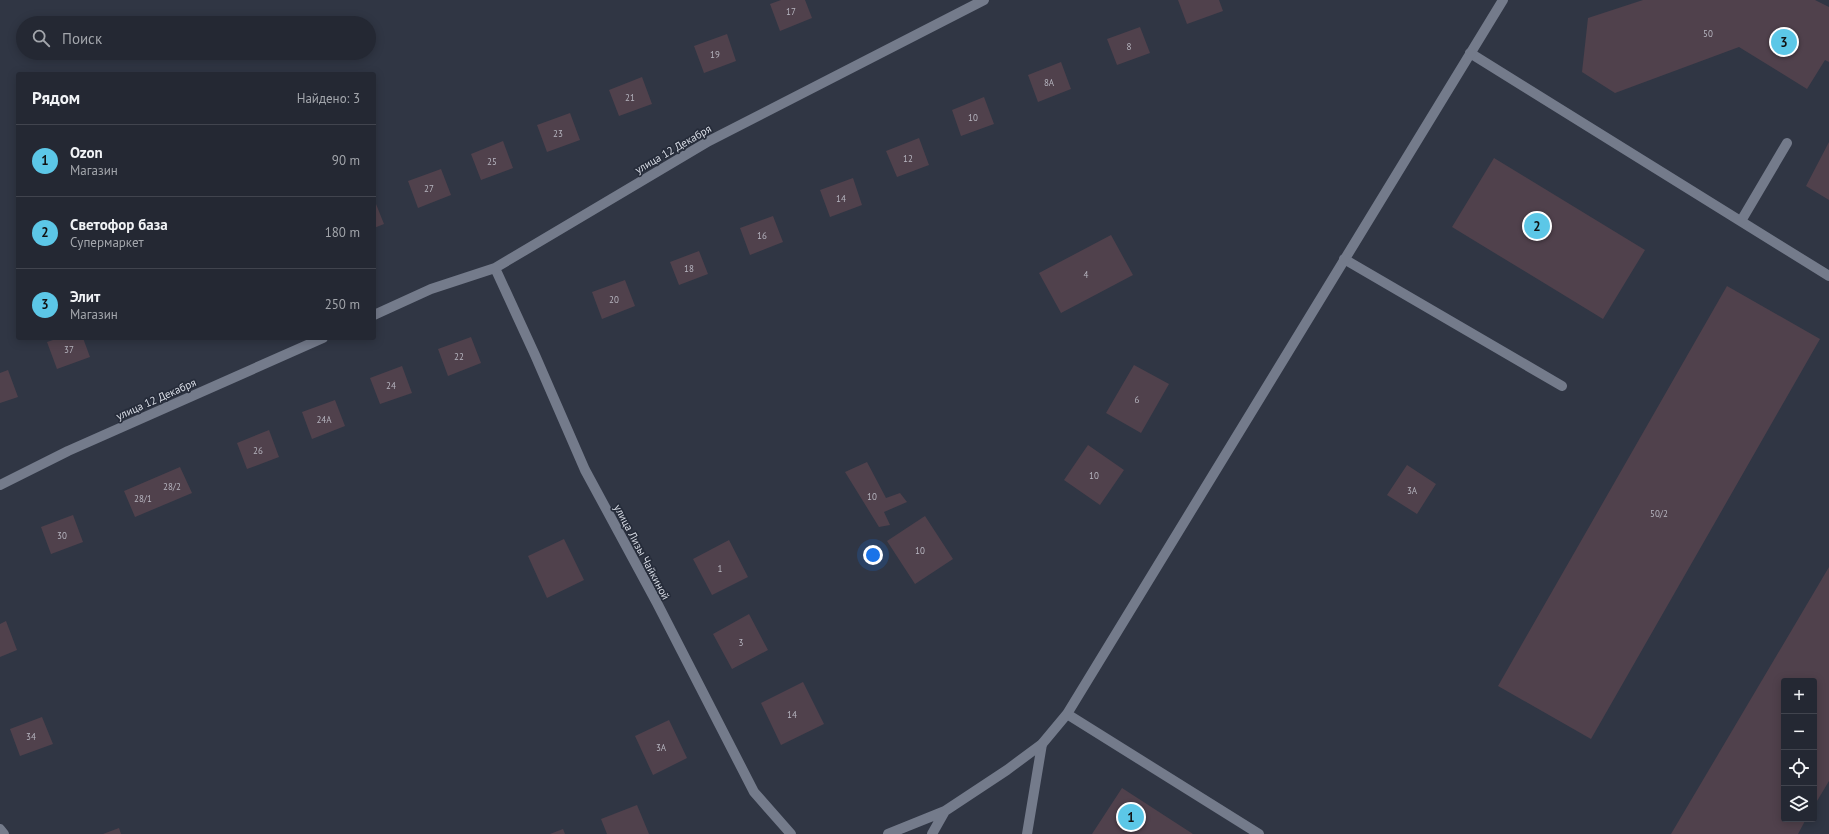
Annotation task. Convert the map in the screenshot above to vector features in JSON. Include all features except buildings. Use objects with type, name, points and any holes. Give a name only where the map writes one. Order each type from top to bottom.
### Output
[{"type":"street","name":"улица 12 Декабря","points":[[376,314],[432,290],[495,268],[709,141],[984,0]]},
{"type":"street","points":[[888,834],[945,811],[1008,770],[1042,744],[1067,714],[1503,0]]},
{"type":"street","points":[[1470,53],[1829,276]]},
{"type":"street","points":[[1741,222],[1786,143]]},
{"type":"street","points":[[1344,259],[1562,386]]},
{"type":"street","name":"улица Лизы Чайкиной","points":[[495,268],[585,470],[657,603],[754,792],[791,834]]},
{"type":"street","name":"улица 12 Декабря","points":[[0,485],[68,451],[318,340]]},
{"type":"street","points":[[1067,714],[1259,834]]},
{"type":"street","points":[[1027,834],[1042,744]]},
{"type":"street","points":[[932,834],[945,811]]},
{"type":"street","points":[[0,829],[4,834]]},
{"type":"place","name":"Элит","points":[[1784,42]]},
{"type":"place","name":"Светофор база","points":[[1537,226]]},
{"type":"place","name":"Ozon","points":[[1131,817]]}]
